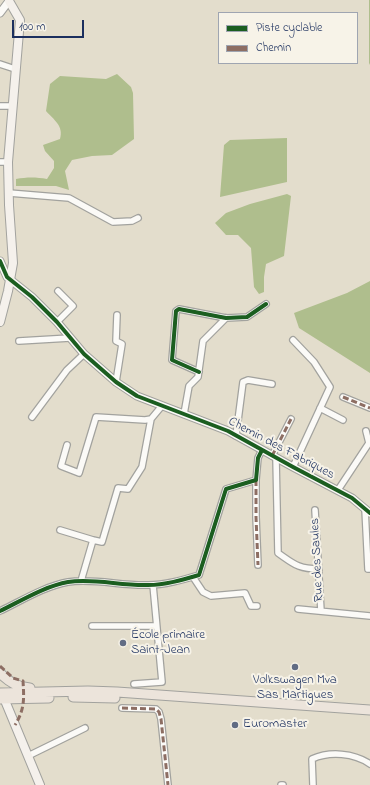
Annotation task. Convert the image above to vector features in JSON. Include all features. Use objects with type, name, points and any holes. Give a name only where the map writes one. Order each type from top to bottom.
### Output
[{"type":"highway","points":[[0,673],[8,681],[15,685],[21,686],[370,710]]},
{"type":"highway","points":[[0,690],[88,691]]},
{"type":"highway","points":[[3,701],[83,697],[116,698],[370,715]]},
{"type":"main road","points":[[0,322],[3,296],[10,280],[13,263],[9,193],[4,162],[12,106],[20,20],[9,1]]},
{"type":"main road","points":[[3,701],[40,785]]},
{"type":"street","points":[[0,13],[9,1]]},
{"type":"street","points":[[0,64],[15,68]]},
{"type":"street","points":[[0,106],[12,106]]},
{"type":"street","points":[[9,193],[69,198],[113,222],[132,221],[138,218]]},
{"type":"street","points":[[0,261],[6,277],[10,280]]},
{"type":"street","name":"Chemin des Fabriques","points":[[10,280],[32,297],[57,322],[84,354],[116,382],[137,396],[215,425],[338,490],[352,498],[368,511]]},
{"type":"street","points":[[57,322],[73,306],[58,291]]},
{"type":"street","points":[[199,372],[172,360],[176,311],[179,309],[226,318],[247,317],[266,304]]},
{"type":"street","points":[[116,382],[122,344],[116,341],[117,315]]},
{"type":"street","points":[[184,414],[189,386],[198,377],[203,341],[226,318]]},
{"type":"street","points":[[19,341],[70,338]]},
{"type":"street","points":[[293,340],[314,362],[330,387],[293,467]]},
{"type":"street","points":[[32,417],[67,370],[84,354]]},
{"type":"street","points":[[236,436],[243,382],[248,380],[272,384]]},
{"type":"street","points":[[343,396],[370,408]]},
{"type":"street","points":[[60,530],[102,542],[118,488],[128,489],[142,467],[151,419],[161,406]]},
{"type":"street","points":[[320,408],[343,420]]},
{"type":"street","points":[[67,445],[61,466],[79,473],[96,416],[145,420],[151,419]]},
{"type":"street","points":[[291,419],[274,457],[278,553],[305,569],[319,569]]},
{"type":"street","points":[[338,490],[369,443],[366,430]]},
{"type":"street","points":[[258,565],[256,480],[258,458],[262,450]]},
{"type":"street","points":[[0,611],[52,586],[68,582],[81,581],[153,585],[179,581],[199,575],[226,489],[256,480]]},
{"type":"street","name":"Rue des Saules","points":[[315,510],[321,611]]},
{"type":"street","points":[[368,511],[368,569],[370,569]]},
{"type":"street","points":[[81,581],[93,540]]},
{"type":"street","points":[[193,577],[203,592],[211,596],[245,593],[251,606],[257,606]]},
{"type":"street","points":[[134,684],[162,682],[153,585]]},
{"type":"street","points":[[298,609],[370,616]]},
{"type":"street","points":[[92,626],[156,626]]},
{"type":"street","points":[[122,708],[156,709],[159,712],[168,785]]},
{"type":"street","points":[[28,756],[85,728]]},
{"type":"street","points":[[313,785],[312,759],[317,757],[338,754],[352,755],[361,758],[370,764]]},
{"type":"green space","points":[[370,0],[370,65],[369,63]]},
{"type":"green space","points":[[117,74],[131,87],[133,93],[134,139],[112,155],[92,156],[72,160],[65,171],[69,190],[56,186],[16,186],[16,179],[47,179],[54,168],[54,161],[45,151],[43,145],[60,139],[61,134],[58,124],[46,111],[50,84],[60,76],[106,79]]},
{"type":"green space","points":[[287,138],[287,182],[220,197],[224,145],[230,140]]},
{"type":"green space","points":[[287,194],[291,196],[284,256],[266,264],[264,292],[259,294],[254,287],[251,248],[238,235],[226,235],[215,223],[226,213],[250,204]]},
{"type":"green space","points":[[370,281],[370,373],[299,328],[294,313],[347,293]]},
{"type":"marked path","points":[[343,397],[370,408]]},
{"type":"marked path","points":[[272,456],[291,419]]},
{"type":"marked path","points":[[256,480],[258,565]]},
{"type":"marked path","points":[[0,666],[13,678],[23,681],[24,698],[21,714],[15,725]]},
{"type":"marked path","points":[[122,708],[156,709],[159,712],[168,785]]},
{"type":"cycle path","points":[[0,261],[7,277],[32,297],[57,322],[84,354],[116,382],[137,396],[228,431],[352,498],[370,513]]},
{"type":"cycle path","points":[[199,372],[172,360],[176,311],[179,309],[226,318],[247,317],[266,304]]},
{"type":"cycle path","points":[[0,611],[42,590],[68,582],[88,581],[154,585],[174,582],[199,575],[226,489],[256,480],[258,458],[262,450]]},
{"type":"place","name":"École primaire Saint-Jean","points":[[123,643]]},
{"type":"place","name":"Volkswagen Mva Sas Martigues","points":[[295,667]]},
{"type":"place","name":"Euromaster","points":[[235,725]]}]
